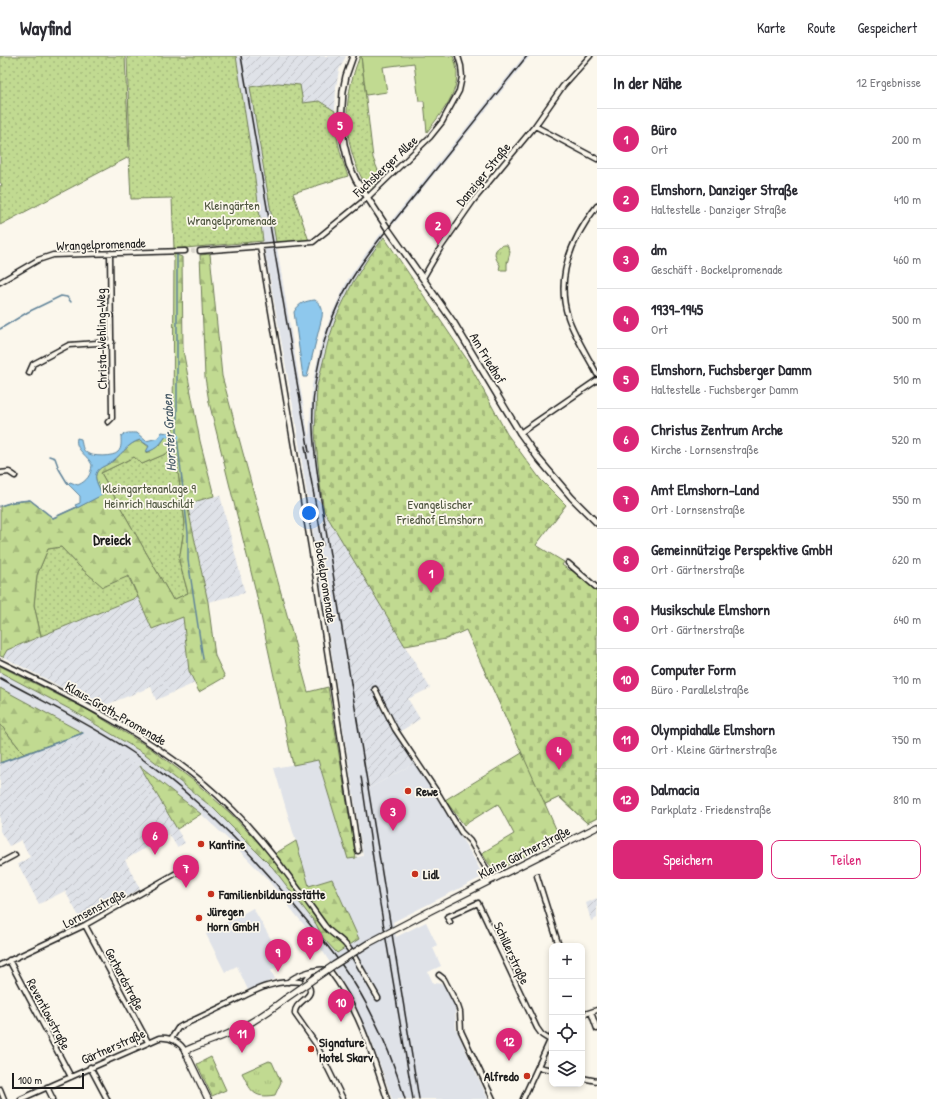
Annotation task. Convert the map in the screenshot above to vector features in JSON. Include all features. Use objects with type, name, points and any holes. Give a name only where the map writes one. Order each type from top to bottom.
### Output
[{"type":"main road","name":"Kleine Gärtnerstraße","points":[[185,1051],[196,1045],[237,1030],[256,1020],[334,965],[369,943],[597,827]]},
{"type":"main road","points":[[185,1051],[208,1099]]},
{"type":"street","name":"Am Friedhof","points":[[353,56],[346,76],[343,91],[341,121],[342,137],[349,165],[367,198],[465,340],[520,433],[538,458],[572,498],[597,523]]},
{"type":"street","name":"Fuchsberger Allee","points":[[260,246],[313,242],[367,198],[428,139],[442,122],[459,91],[462,77],[458,56]]},
{"type":"street","name":"Danziger Straße","points":[[423,278],[441,247],[473,201],[535,126],[563,86],[590,56]]},
{"type":"street","points":[[535,126],[597,159]]},
{"type":"street","points":[[597,206],[584,225],[571,249],[564,276],[564,297],[568,316],[579,342],[597,374]]},
{"type":"street","points":[[200,251],[260,246]]},
{"type":"street","name":"Bockelpromenade","points":[[260,246],[311,547],[358,851]]},
{"type":"street","name":"Wrangelpromenade","points":[[0,282],[38,260],[53,255],[184,251]]},
{"type":"street","name":"Christa-Wehling-Weg","points":[[108,422],[112,418],[110,253]]},
{"type":"street","points":[[29,373],[33,364],[69,346],[112,342]]},
{"type":"street","points":[[520,433],[597,380]]},
{"type":"street","points":[[0,473],[9,472],[15,476]]},
{"type":"street","points":[[568,563],[597,588]]},
{"type":"street","name":"Klaus-Groth-Promenade","points":[[0,662],[114,721],[159,749],[218,796],[247,824],[266,846],[329,931],[345,944],[364,972],[378,998]]},
{"type":"street","points":[[374,689],[395,729],[439,795],[461,832],[470,841],[493,880]]},
{"type":"street","points":[[0,862],[15,855]]},
{"type":"street","name":"Lornsenstraße","points":[[0,965],[85,925],[194,863]]},
{"type":"street","points":[[536,876],[558,943]]},
{"type":"street","name":"Schillerstraße","points":[[450,922],[447,917],[478,904],[537,1028],[542,1035],[549,1037]]},
{"type":"street","name":"Gerhardstraße","points":[[85,925],[148,1042]]},
{"type":"street","name":"Reventlowstraße","points":[[9,960],[71,1076]]},
{"type":"street","points":[[288,982],[301,974],[326,969],[330,971],[341,986],[373,1056],[386,1099]]},
{"type":"street","points":[[304,983],[311,972]]},
{"type":"street","points":[[439,975],[444,979],[458,1006],[460,1012],[461,1031],[493,1099]]},
{"type":"street","points":[[185,1051],[180,1043],[171,1038],[178,1028],[183,1025],[265,987],[288,982],[304,983],[308,986],[309,994],[296,1006],[294,1010],[296,1018],[316,1044],[343,1099]]},
{"type":"street","points":[[585,1014],[597,1010]]},
{"type":"street","points":[[591,1012],[597,1029]]},
{"type":"street","name":"Gärtnerstraße","points":[[22,1099],[148,1042],[159,1038],[171,1038]]},
{"type":"street","points":[[523,1099],[549,1042]]},
{"type":"street","points":[[90,1067],[107,1099]]},
{"type":"street","points":[[538,1067],[549,1069]]},
{"type":"street","points":[[585,1079],[597,1082]]},
{"type":"street","points":[[47,1087],[53,1099]]},
{"type":"street","points":[[0,1090],[4,1099]]},
{"type":"shaded area","points":[[236,56],[245,56],[309,439],[312,385],[322,340],[332,313],[348,279],[382,232],[384,237],[353,282],[337,315],[328,342],[317,386],[315,433],[317,458],[370,788],[415,763],[481,872],[481,878],[393,922],[396,937],[426,922],[437,945],[433,948],[441,966],[428,972],[433,983],[444,984],[455,1007],[456,1029],[488,1099],[392,1099],[370,1037],[343,983],[313,936],[267,879],[201,814],[140,766],[0,688],[0,672],[75,712],[145,754],[213,808],[273,868],[309,886],[274,768],[318,760],[348,859],[363,856],[294,411],[263,241],[254,171]]},
{"type":"shaded area","points":[[245,56],[346,56],[339,70],[336,87],[335,111],[319,101],[303,103],[278,83],[250,87]]},
{"type":"shaded area","points":[[524,56],[530,56],[393,225],[391,221]]},
{"type":"shaded area","points":[[220,495],[245,593],[208,602],[187,503]]},
{"type":"shaded area","points":[[324,511],[430,688],[408,699],[420,719],[396,734],[415,763],[370,788]]},
{"type":"shaded area","points":[[138,597],[152,629],[183,616],[189,671],[195,683],[156,700],[151,687],[98,708],[3,657],[7,650]]},
{"type":"shaded area","points":[[83,733],[140,766],[185,843],[177,847],[169,834],[125,860],[140,889],[82,922],[65,891],[39,904],[18,864],[30,857],[21,840],[9,846],[0,831],[0,763]]},
{"type":"shaded area","points":[[597,898],[597,918],[591,921],[586,903]]},
{"type":"shaded area","points":[[253,908],[283,960],[281,965],[271,970],[275,979],[248,990],[237,966],[225,972],[206,934]]},
{"type":"green space","name":"Kleingärten Wrangelpromenade","points":[[0,56],[125,56],[129,151],[127,56],[236,56],[254,171],[263,241],[174,249],[172,198],[131,199],[129,157],[0,225],[0,186],[2,185],[0,182]]},
{"type":"green space","points":[[360,56],[373,158],[381,178],[368,190],[353,157],[347,124],[347,107],[350,90]]},
{"type":"green space","points":[[361,56],[453,56],[457,77],[455,87],[446,106],[427,132],[424,101],[419,101],[414,63],[383,67],[387,92],[366,95]]},
{"type":"green space","points":[[278,83],[300,85],[303,103],[319,101],[335,111],[338,145],[348,176],[293,193],[309,241],[276,242],[250,87]]},
{"type":"green space","name":"Evangelischer Friedhof Elmshorn","points":[[384,237],[466,358],[507,434],[541,480],[566,505],[536,545],[564,562],[562,565],[569,570],[574,571],[597,591],[597,818],[587,823],[560,797],[545,804],[466,630],[446,639],[405,646],[324,511],[315,433],[317,386],[328,342],[337,315],[353,282]]},
{"type":"green space","points":[[503,245],[507,245],[510,252],[507,270],[499,270],[500,265],[495,254],[497,249]]},
{"type":"green space","points":[[174,254],[182,257],[183,350],[200,441],[214,496],[187,504],[208,602],[215,656],[225,677],[199,692],[189,671],[183,617],[152,629],[129,576],[103,587],[81,568],[61,547],[48,549],[37,575],[34,605],[41,636],[7,650],[3,657],[0,656],[0,506],[13,502],[30,500],[53,518],[77,508],[101,495],[96,482],[97,472],[99,469],[116,458],[127,447],[140,440],[149,447],[147,453],[160,445],[168,433],[173,433]],"holes":[[[175,450],[185,523],[179,561],[188,593],[173,600],[101,473],[134,457],[142,464]]]},
{"type":"green space","points":[[210,254],[222,376],[308,692],[328,687],[356,858],[348,859],[318,760],[293,765],[255,588],[209,402],[205,377],[200,255]]},
{"type":"green space","name":"Kleingartenanlage 9 Heinrich Hauschildt","points":[[175,450],[185,523],[179,561],[188,593],[173,600],[101,473],[134,457],[142,464]]},
{"type":"green space","points":[[61,547],[81,568],[103,586],[128,576],[138,597],[41,636],[34,605],[37,575],[48,549]]},
{"type":"green space","points":[[482,665],[597,818],[587,823],[559,797],[545,804],[560,838],[500,869],[491,866],[482,853],[514,834],[498,804],[464,825],[445,800],[522,753]]},
{"type":"green space","points":[[0,666],[88,710],[150,748],[194,781],[230,813],[271,856],[296,841],[309,886],[332,879],[359,939],[337,953],[323,938],[316,924],[273,868],[213,808],[145,754],[75,712],[0,672]]},
{"type":"green space","points":[[0,688],[83,733],[24,754],[0,724]]},
{"type":"green space","points":[[0,724],[24,754],[0,763]]},
{"type":"green space","points":[[140,766],[201,814],[177,829]]},
{"type":"green space","points":[[211,1057],[226,1090],[212,1096],[197,1064]]},
{"type":"green space","points":[[269,1061],[272,1062],[281,1082],[275,1095],[261,1096],[253,1092],[242,1073]]},
{"type":"water","points":[[315,300],[322,307],[322,317],[307,377],[303,377],[294,312],[298,306],[303,303]]},
{"type":"water","points":[[162,432],[168,433],[156,447],[150,451],[146,452],[149,446],[140,440],[131,444],[116,458],[99,469],[96,474],[96,479],[102,495],[77,508],[75,505],[80,503],[80,496],[68,484],[70,482],[78,485],[84,482],[90,475],[92,465],[79,449],[77,438],[81,439],[85,452],[93,455],[108,456],[118,452],[121,445],[121,436],[125,434],[137,433],[146,441],[158,438]]},
{"type":"waterway","name":"Horster Graben","points":[[177,253],[177,437],[188,533],[188,560],[203,659]]},
{"type":"waterway","points":[[0,329],[28,312],[61,296],[67,297],[71,302]]},
{"type":"waterway","points":[[167,435],[177,437]]},
{"type":"waterway","points":[[49,456],[55,458],[59,469],[68,484]]},
{"type":"waterway","points":[[0,506],[13,502],[30,500],[53,518],[77,507]]},
{"type":"waterway","points":[[0,763],[83,733]]},
{"type":"tunnel","points":[[185,251],[200,251]]},
{"type":"railway","points":[[241,56],[309,452]]},
{"type":"railway","points":[[419,1099],[321,500],[315,457],[313,400],[320,357],[328,331],[338,305],[351,280],[388,228],[527,56]]},
{"type":"railway","points":[[305,446],[323,545]]},
{"type":"railway","points":[[0,678],[83,723],[132,752],[177,785],[238,841],[319,936],[354,983],[380,1031],[394,1065],[405,1099]]},
{"type":"railway","points":[[361,776],[378,892],[413,1099]]},
{"type":"place","name":"Elmshorn, Fuchsberger Damm","points":[[340,145]]},
{"type":"place","name":"Elmshorn, Danziger Straße","points":[[438,245]]},
{"type":"place","name":"Büro","points":[[431,593]]},
{"type":"place","name":"1939-1945","points":[[559,770]]},
{"type":"place","name":"Rewe","points":[[408,791]]},
{"type":"place","name":"dm","points":[[393,831]]},
{"type":"place","name":"Kantine","points":[[201,844]]},
{"type":"place","name":"Christus Zentrum Arche","points":[[155,855]]},
{"type":"place","name":"Lidl","points":[[415,874]]},
{"type":"place","name":"Amt Elmshorn-Land","points":[[186,888]]},
{"type":"place","name":"Familienbildungsstätte","points":[[211,894]]},
{"type":"place","name":"Jüregen Horn GmbH","points":[[199,918]]},
{"type":"place","name":"Gemeinnützige Perspektive GmbH","points":[[310,960]]},
{"type":"place","name":"Musikschule Elmshorn","points":[[278,972]]},
{"type":"place","name":"Computer Form","points":[[341,1022]]},
{"type":"place","name":"Signature Hotel Skarv","points":[[311,1049]]},
{"type":"place","name":"Olympiahalle Elmshorn","points":[[242,1053]]},
{"type":"place","name":"Dalmacia","points":[[509,1061]]},
{"type":"place","name":"Alfredo","points":[[527,1076]]},
{"type":"district","name":"Dreieck","points":[[112,540]]}]
